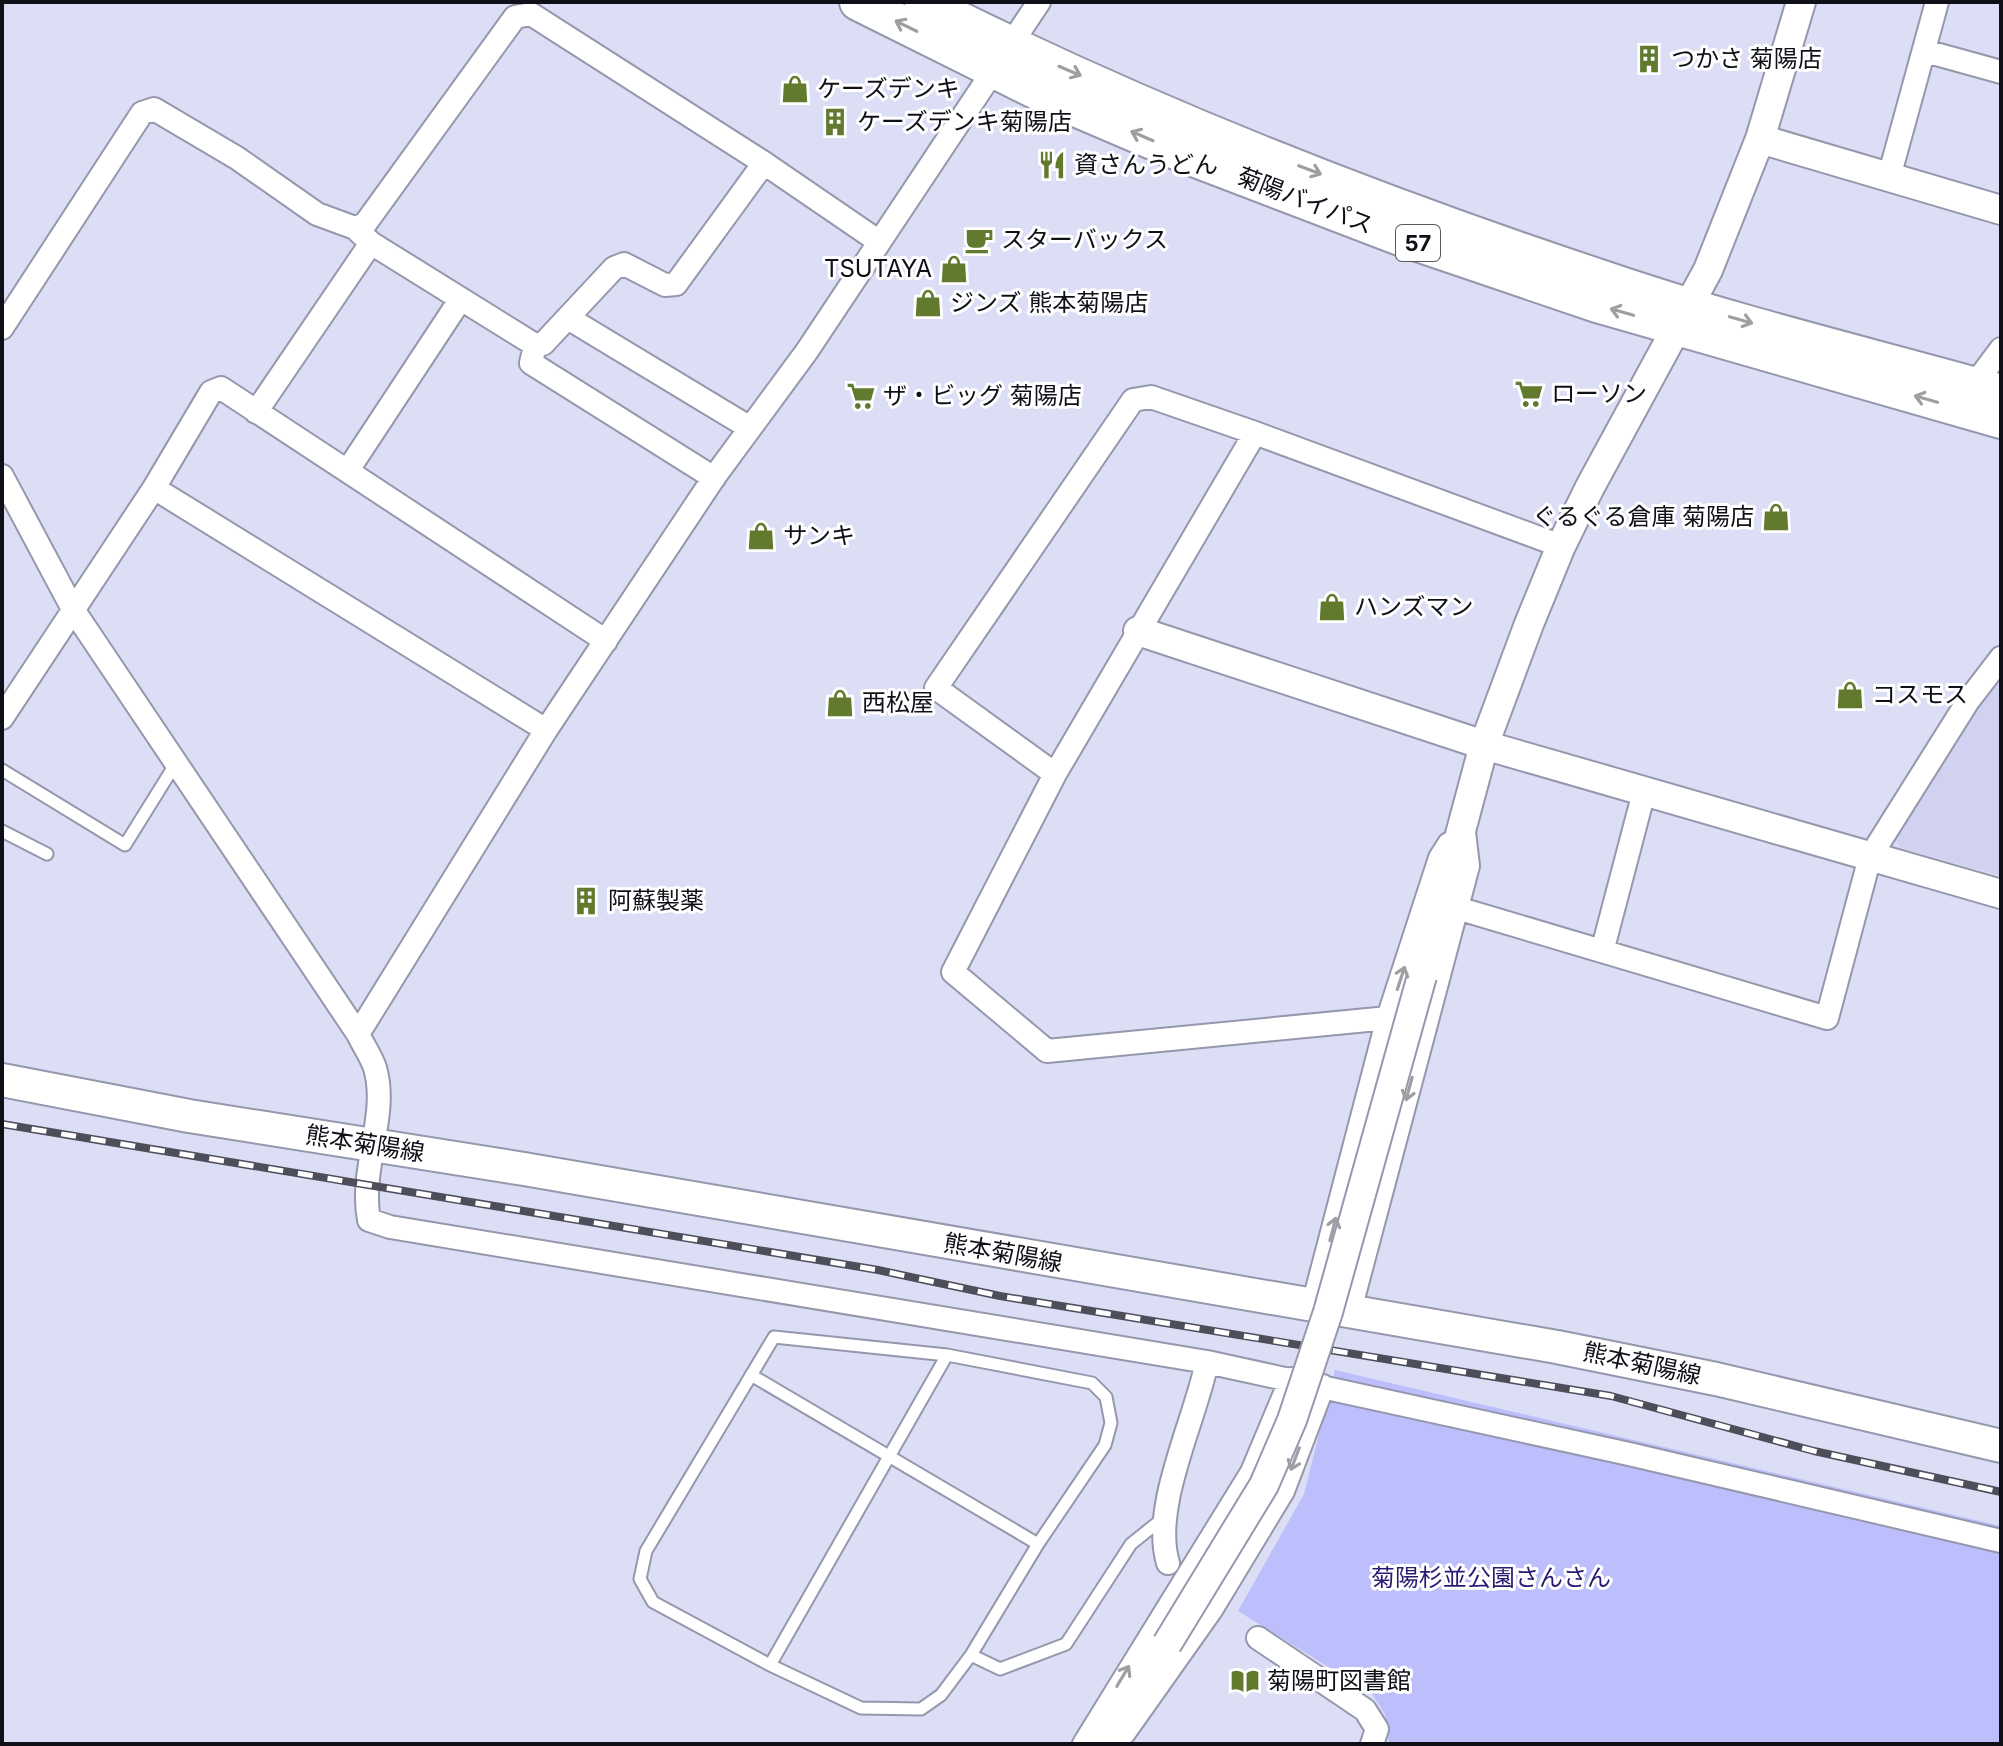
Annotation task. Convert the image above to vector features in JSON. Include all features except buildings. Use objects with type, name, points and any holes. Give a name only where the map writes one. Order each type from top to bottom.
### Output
[{"type":"highway","name":"菊陽バイパス","points":[[858,2],[1002,57]]},
{"type":"highway","name":"菊陽バイパス","points":[[923,2],[1002,57],[1183,154],[1385,232],[1597,304],[1685,317],[1988,389]]},
{"type":"highway","name":"菊陽バイパス","points":[[1685,317],[2001,420]]},
{"type":"main road","name":"熊本菊陽線","points":[[2,1080],[370,1146],[1350,1310],[1701,1376],[2001,1446]]},
{"type":"street","points":[[358,1034],[546,730],[714,478],[807,351],[1039,2]]},
{"type":"street","points":[[1101,1744],[1167,1644],[1264,1485],[1292,1420],[1328,1312],[1484,745],[1561,546],[1685,317],[1738,199],[1760,139],[1801,2]]},
{"type":"street","points":[[1889,177],[1937,2]]},
{"type":"street","points":[[256,412],[363,236],[365,224],[515,17],[531,14],[764,163],[878,241]]},
{"type":"street","points":[[1925,51],[2001,72]]},
{"type":"street","points":[[2,328],[142,113],[154,109],[237,158],[317,214],[363,236],[535,345],[543,344],[614,268],[624,264],[665,285],[676,284],[764,163]]},
{"type":"street","points":[[1760,139],[2001,210]]},
{"type":"street","points":[[348,470],[460,300]]},
{"type":"street","points":[[568,318],[750,428]]},
{"type":"street","points":[[535,345],[531,363],[714,478]]},
{"type":"street","points":[[1988,389],[2001,349]]},
{"type":"street","points":[[2,718],[154,488],[211,392],[221,388],[606,641]]},
{"type":"street","points":[[1055,774],[936,688],[1133,400],[1151,397],[1561,546]]},
{"type":"street","points":[[1255,433],[1055,774],[953,972],[1047,1051],[1388,1018]]},
{"type":"street","points":[[2,476],[74,611],[358,1034],[375,1069],[378,1104],[365,1199],[369,1220],[390,1227],[1207,1362],[2001,1541]]},
{"type":"street","points":[[154,488],[546,730]]},
{"type":"street","points":[[1138,631],[1484,745],[2001,894]]},
{"type":"street","points":[[1457,908],[1603,948],[1827,1018],[1870,857],[1968,701],[2001,658]]},
{"type":"street","points":[[1603,948],[1644,792]]},
{"type":"street","points":[[1350,1310],[1468,866],[1462,823]]},
{"type":"street","points":[[1313,1305],[1388,1018],[1440,858],[1462,823]]},
{"type":"street","points":[[1168,1563],[1162,1543],[1170,1489],[1200,1397],[1207,1362]]},
{"type":"street","points":[[1084,1744],[1252,1472],[1291,1379]]},
{"type":"street","points":[[1116,1744],[1211,1610],[1283,1491],[1323,1386]]},
{"type":"street","points":[[1258,1638],[1365,1710],[1377,1729],[1372,1744]]},
{"type":"lane","points":[[2,770],[125,845],[176,762]]},
{"type":"lane","points":[[2,831],[47,854]]},
{"type":"lane","points":[[774,1337],[947,1355],[1092,1383],[1106,1397],[1111,1423],[1105,1445],[1038,1544],[971,1655],[941,1695],[921,1709],[861,1708],[770,1665],[653,1602],[640,1579],[646,1551],[751,1375],[774,1337]]},
{"type":"lane","points":[[770,1665],[947,1355]]},
{"type":"lane","points":[[751,1375],[892,1455],[1038,1544]]},
{"type":"lane","points":[[971,1655],[1000,1669],[1066,1644],[1131,1544],[1166,1515]]},
{"type":"shaded area","points":[[2001,677],[2001,876],[1901,848],[1894,838],[1975,709]]},
{"type":"green space","name":"菊陽杉並公園さんさん","points":[[1335,1370],[2001,1526],[2001,1744],[1389,1744],[1385,1714],[1372,1694],[1238,1611],[1304,1494]]},
{"type":"railway","points":[[2,1124],[878,1270],[1000,1296],[1611,1396],[1814,1451],[2001,1492]]},
{"type":"place","name":"つかさ 菊陽店","points":[[1649,59]]},
{"type":"place","name":"ケーズデンキ","points":[[795,89]]},
{"type":"place","name":"ケーズデンキ菊陽店","points":[[835,122]]},
{"type":"place","name":"資さんうどん","points":[[1052,165]]},
{"type":"place","name":"スターバックス","points":[[979,240]]},
{"type":"place","name":"TSUTAYA","points":[[954,269]]},
{"type":"place","name":"ジンズ 熊本菊陽店","points":[[928,303]]},
{"type":"place","name":"ローソン","points":[[1529,394]]},
{"type":"place","name":"ザ・ビッグ 菊陽店","points":[[861,396]]},
{"type":"place","name":"ぐるぐる倉庫 菊陽店","points":[[1776,517]]},
{"type":"place","name":"サンキ","points":[[761,536]]},
{"type":"place","name":"ハンズマン","points":[[1332,607]]},
{"type":"place","name":"コスモス","points":[[1850,695]]},
{"type":"place","name":"西松屋","points":[[840,703]]},
{"type":"place","name":"阿蘇製薬","points":[[586,901]]},
{"type":"place","name":"菊陽町図書館","points":[[1245,1681]]}]
